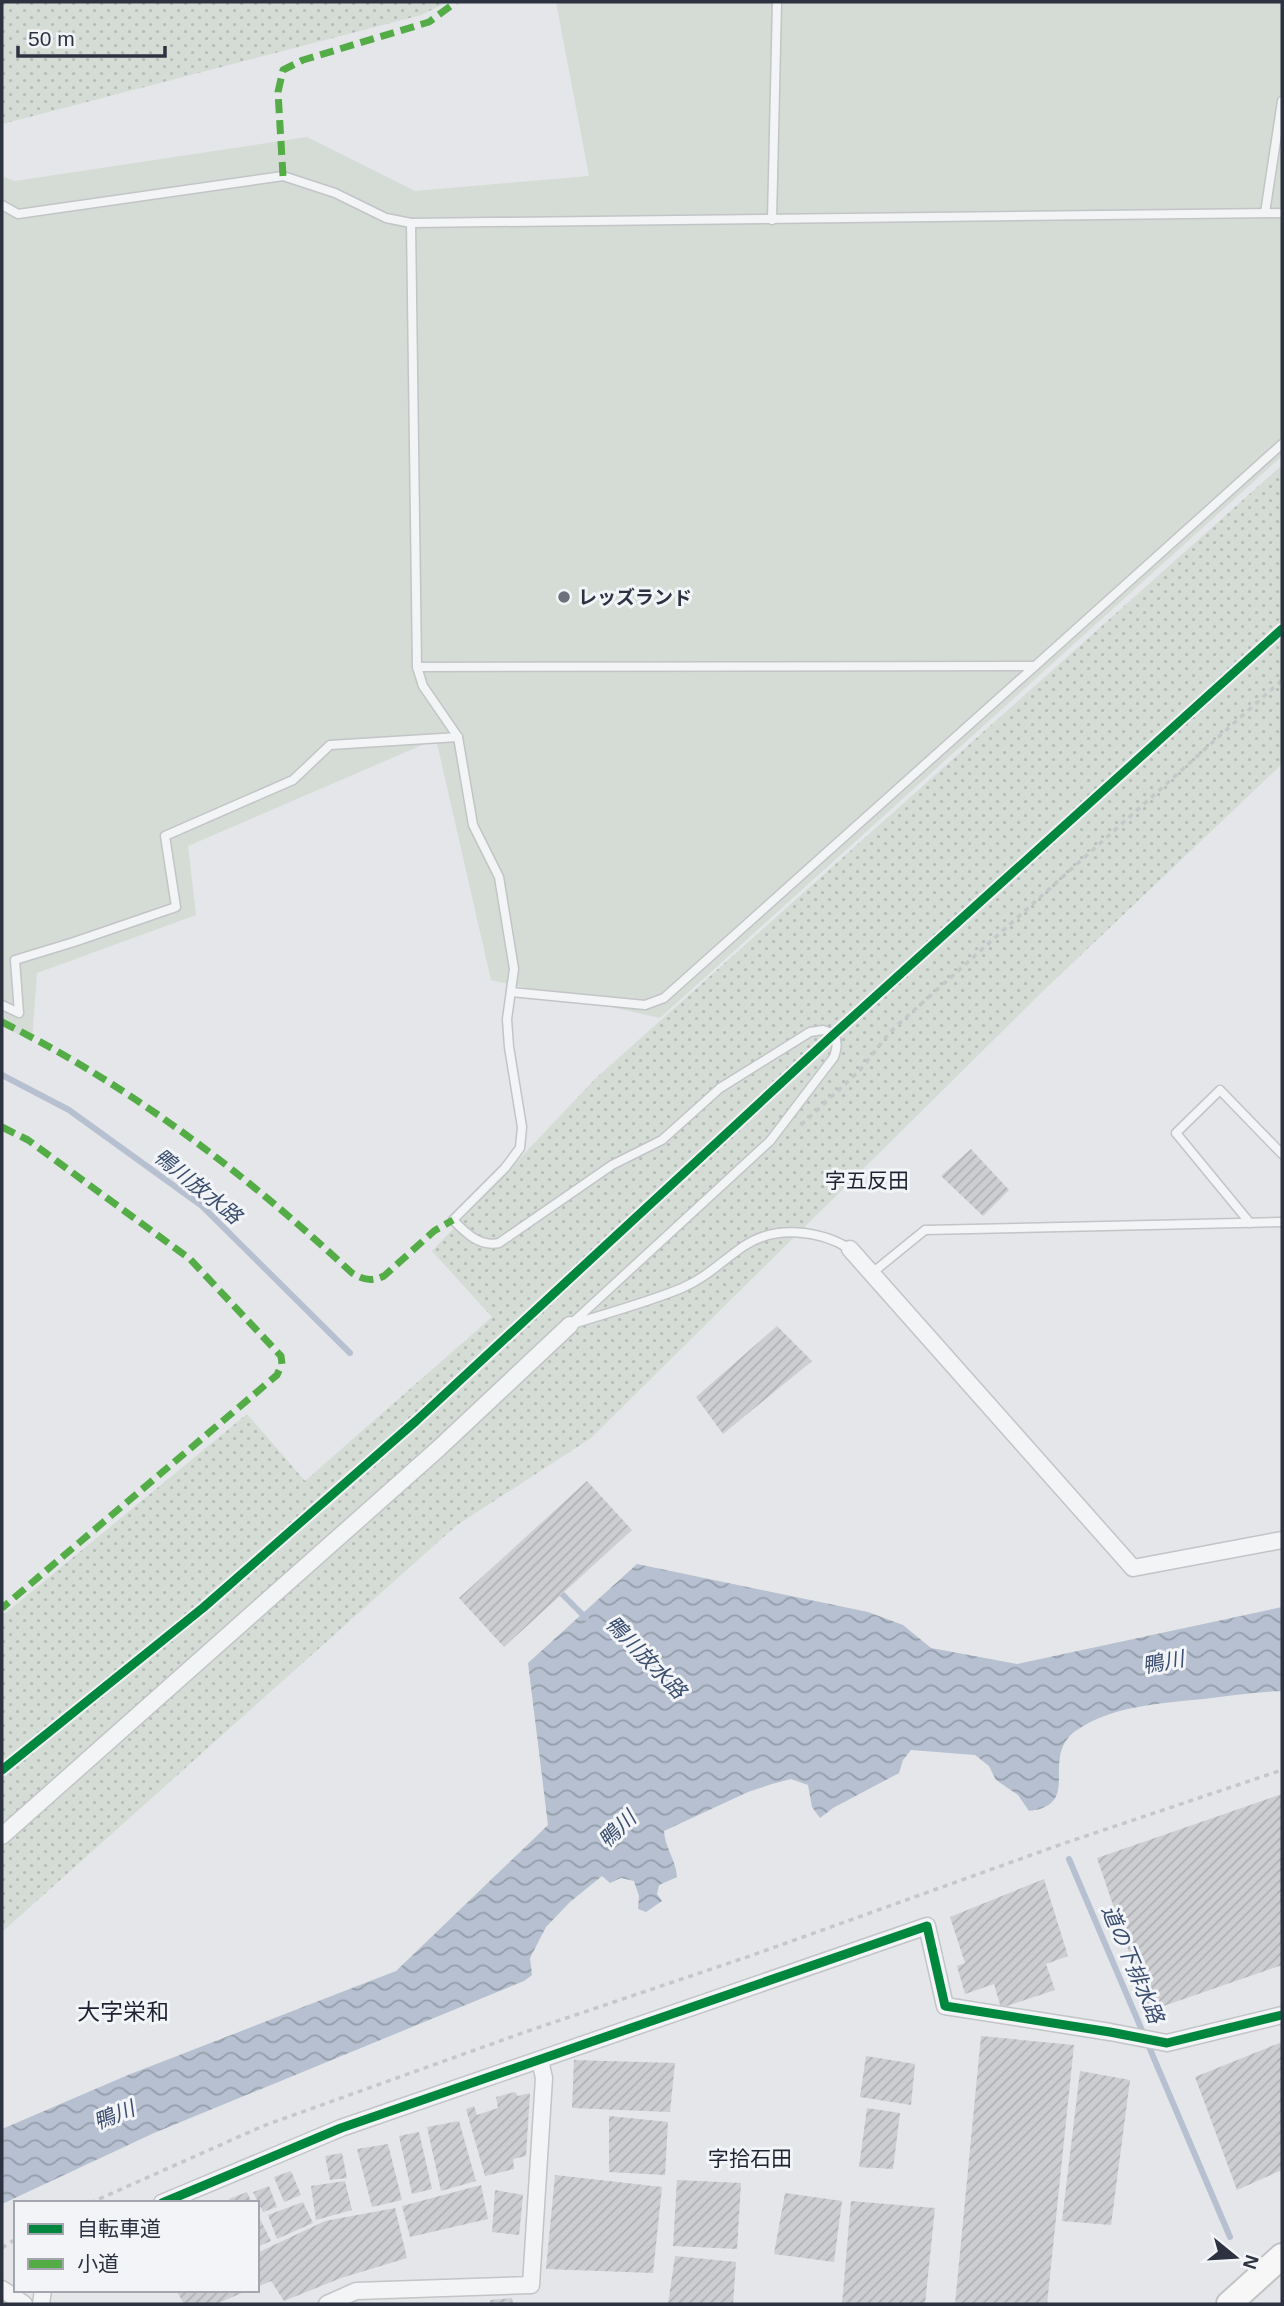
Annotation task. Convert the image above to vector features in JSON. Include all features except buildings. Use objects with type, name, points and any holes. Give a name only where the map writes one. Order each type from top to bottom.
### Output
[{"type":"main road","points":[[1229,2304],[1282,2256]]},
{"type":"street","points":[[850,1249],[1133,1568],[1282,1540]]},
{"type":"street","points":[[2,1836],[438,1449],[570,1325]]},
{"type":"street","points":[[167,2201],[341,2128],[927,1927],[945,2006],[1167,2043],[1282,2015]]},
{"type":"street","points":[[327,2304],[356,2291],[531,2285],[544,2078],[540,2060]]},
{"type":"street","points":[[2,2289],[24,2304]]},
{"type":"lane","points":[[772,220],[777,2]]},
{"type":"lane","points":[[1265,213],[1282,101]]},
{"type":"lane","points":[[2,205],[18,214],[284,176],[335,194],[386,218],[411,223],[1282,213]]},
{"type":"lane","points":[[411,223],[417,667],[423,686],[458,737],[473,825],[499,877],[514,969],[507,1019],[522,1127],[520,1148],[505,1168],[453,1220],[477,1240],[488,1245],[499,1243],[612,1164],[662,1140],[720,1088],[810,1032],[823,1030],[834,1034],[838,1046],[834,1057],[770,1141],[570,1325]]},
{"type":"lane","points":[[511,992],[645,1005],[664,998],[1282,444]]},
{"type":"lane","points":[[417,667],[1035,666]]},
{"type":"lane","points":[[2,1005],[19,1013],[15,960],[74,943],[176,907],[165,836],[293,780],[330,745],[458,737]]},
{"type":"lane","points":[[1250,1223],[1176,1133],[1220,1090],[1282,1154]]},
{"type":"lane","points":[[872,1273],[925,1230],[1282,1222]]},
{"type":"lane","points":[[570,1325],[680,1289],[701,1279],[745,1245],[760,1238],[798,1232],[818,1234],[850,1249]]},
{"type":"path","points":[[2,1770],[204,1607],[406,1430],[834,1034],[1282,629]]},
{"type":"path","points":[[770,1141],[797,1129],[860,1070],[891,1031],[1282,680]]},
{"type":"path","points":[[95,2201],[276,2121],[1062,1844],[1282,1770]]},
{"type":"shaded area","points":[[2,2],[448,2],[421,15],[2,124]]},
{"type":"shaded area","name":"レッズランド","points":[[556,2],[1282,2],[1282,456],[660,1018],[491,980],[436,739],[188,846],[196,915],[37,973],[32,1041],[2,1026],[2,176],[15,181],[307,137],[415,191],[589,176]]},
{"type":"shaded area","points":[[1282,465],[1282,764],[1042,992],[591,1438],[457,1525],[2,1932],[2,1616],[247,1414],[305,1481],[492,1317],[432,1251],[595,1079]]},
{"type":"water","name":"鴨川","points":[[637,1564],[868,1612],[903,1625],[931,1648],[1017,1664],[1282,1607],[1282,1691],[1160,1703],[1125,1710],[1092,1721],[1066,1741],[1061,1753],[1058,1790],[1054,1799],[1045,1807],[1029,1811],[1018,1795],[996,1780],[989,1766],[975,1755],[911,1750],[903,1760],[899,1773],[833,1808],[820,1818],[812,1807],[808,1785],[791,1779],[748,1792],[664,1831],[677,1877],[659,1885],[657,1894],[662,1901],[646,1912],[638,1909],[639,1896],[634,1881],[621,1878],[610,1883],[602,1876],[570,1902],[546,1927],[530,1958],[532,1975],[524,1981],[154,2133],[2,2204],[2,2129],[128,2075],[396,1971],[548,1825],[528,1663]]},
{"type":"waterway","name":"鴨川放水路","points":[[2,1075],[69,1110],[202,1206],[350,1353]]},
{"type":"waterway","name":"鴨川放水路","points":[[562,1594],[586,1618]]},
{"type":"waterway","name":"道の下排水路","points":[[1069,1859],[1230,2237]]},
{"type":"marked path","points":[[283,176],[278,92],[283,70],[303,60],[429,22],[456,2]]},
{"type":"marked path","points":[[2,1022],[96,1074],[186,1135],[271,1201],[352,1273],[360,1277],[371,1280],[384,1276],[434,1231],[453,1220]]},
{"type":"marked path","points":[[2,1127],[28,1140],[190,1259],[281,1356],[282,1364],[277,1375],[2,1608]]},
{"type":"cycle path","points":[[2,1770],[204,1607],[416,1421],[834,1034],[1282,629]]},
{"type":"cycle path","points":[[167,2201],[341,2128],[927,1926],[945,2006],[1167,2043],[1282,2015]]},
{"type":"place","name":"レッズランド","points":[[564,597]]},
{"type":"district","name":"字五反田","points":[[867,1180]]},
{"type":"district","name":"大字栄和","points":[[123,2012]]},
{"type":"district","name":"字拾石田","points":[[750,2158]]}]
